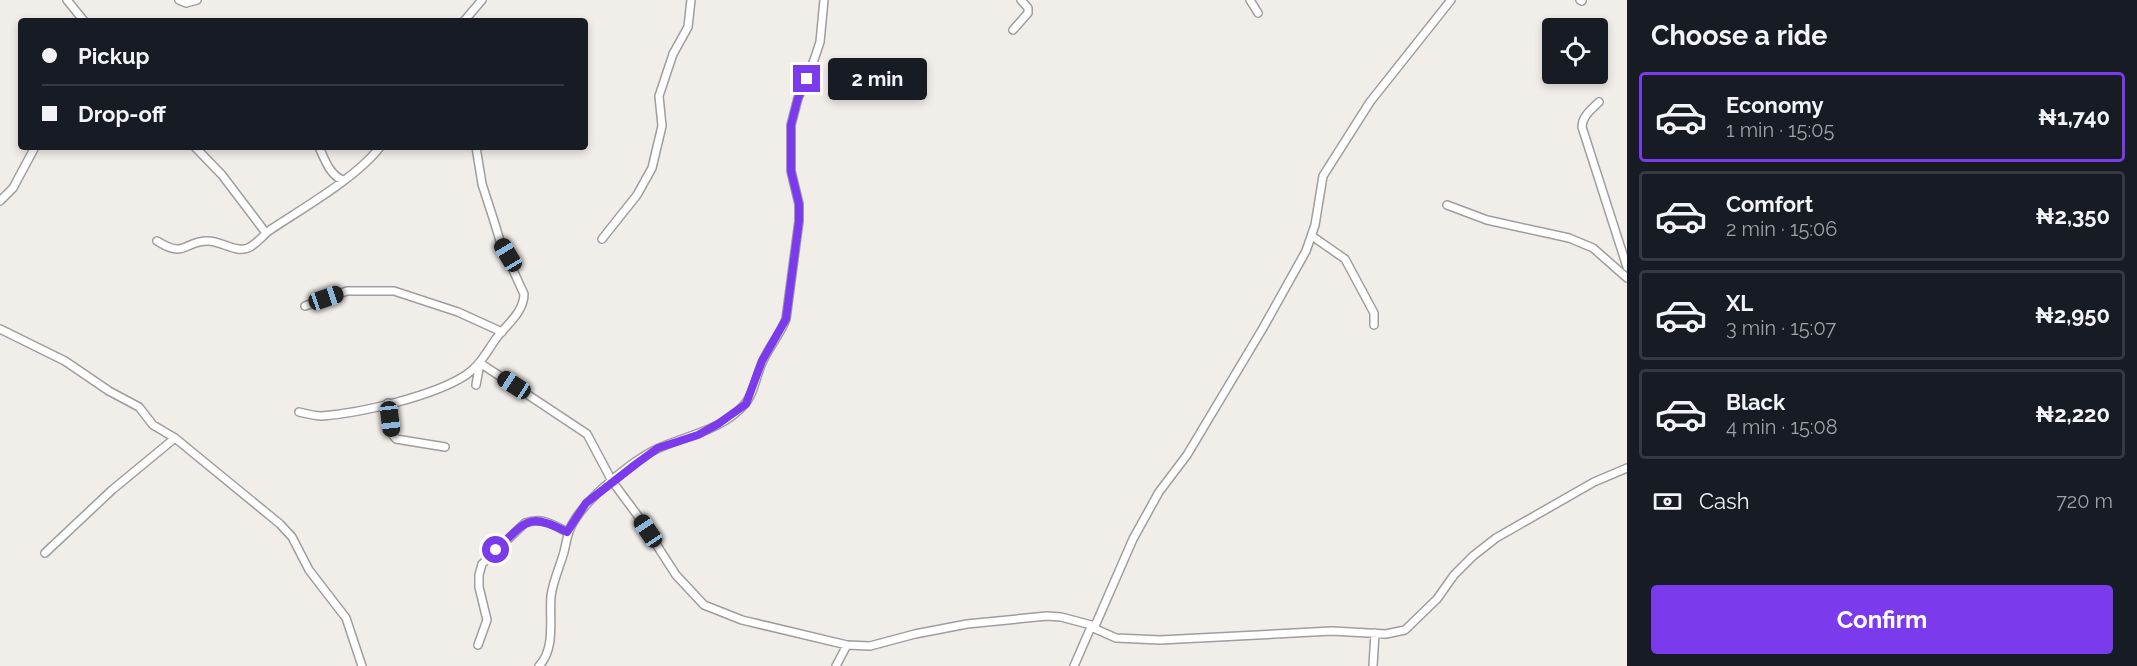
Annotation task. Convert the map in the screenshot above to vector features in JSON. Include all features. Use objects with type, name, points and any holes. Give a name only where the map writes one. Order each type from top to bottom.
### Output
[{"type":"street","points":[[67,0],[82,18]]},
{"type":"street","points":[[179,0],[186,3],[198,0]]},
{"type":"street","points":[[467,18],[482,0]]},
{"type":"street","points":[[602,239],[637,195],[652,168],[662,126],[659,96],[673,54],[688,27],[692,0]]},
{"type":"street","points":[[539,666],[547,655],[551,627],[551,594],[565,550],[567,532],[586,503],[658,448],[698,435],[735,414],[746,404],[762,361],[782,329],[786,319],[799,221],[799,204],[791,171],[791,125],[798,98],[819,42],[824,0]]},
{"type":"street","points":[[1013,30],[1028,13],[1028,8],[1021,0]]},
{"type":"street","points":[[1250,0],[1258,13]]},
{"type":"street","points":[[1074,666],[1133,539],[1159,492],[1187,455],[1247,356],[1306,251],[1312,236],[1323,176],[1370,102],[1451,0]]},
{"type":"street","points":[[1599,102],[1582,121],[1582,127],[1627,267]]},
{"type":"street","points":[[0,201],[13,188],[33,150]]},
{"type":"street","points":[[198,150],[222,175],[266,233]]},
{"type":"street","points":[[321,150],[338,179],[343,180]]},
{"type":"street","points":[[157,241],[171,250],[207,240],[246,249],[343,180],[378,150]]},
{"type":"street","points":[[300,412],[320,416],[388,404],[425,395],[446,386],[467,374],[480,363],[519,311],[524,294],[501,244],[482,184],[476,150]]},
{"type":"street","points":[[1447,205],[1487,220],[1569,238],[1593,248],[1627,278]]},
{"type":"street","points":[[1312,236],[1345,259],[1374,313],[1374,325]]},
{"type":"street","points":[[305,306],[347,291],[394,291],[458,312],[502,332]]},
{"type":"street","points":[[0,329],[65,361],[109,391],[140,406],[153,425],[175,438],[280,524],[292,537],[309,570],[346,618],[362,666]]},
{"type":"street","points":[[480,363],[587,434],[612,481],[676,575],[704,606],[742,620],[847,645],[870,646],[967,624],[1047,615],[1093,626],[1116,638],[1136,640],[1332,631],[1386,634],[1405,630],[1437,599],[1454,575],[1496,538],[1584,488],[1627,468]]},
{"type":"street","points":[[476,385],[480,363]]},
{"type":"street","points":[[388,404],[392,434],[396,440],[445,447]]},
{"type":"street","points":[[45,553],[112,490],[175,438]]},
{"type":"street","points":[[478,645],[487,621],[479,587],[482,564],[525,524],[533,520],[547,522],[567,532]]},
{"type":"street","points":[[1373,666],[1375,633]]},
{"type":"street","points":[[836,666],[847,645]]},
{"type":"route","points":[[496,550],[525,524],[533,520],[547,522],[567,532],[586,503],[658,448],[698,435],[735,414],[746,404],[762,361],[786,319],[799,221],[799,204],[791,171],[791,125],[798,98],[807,79]]}]
